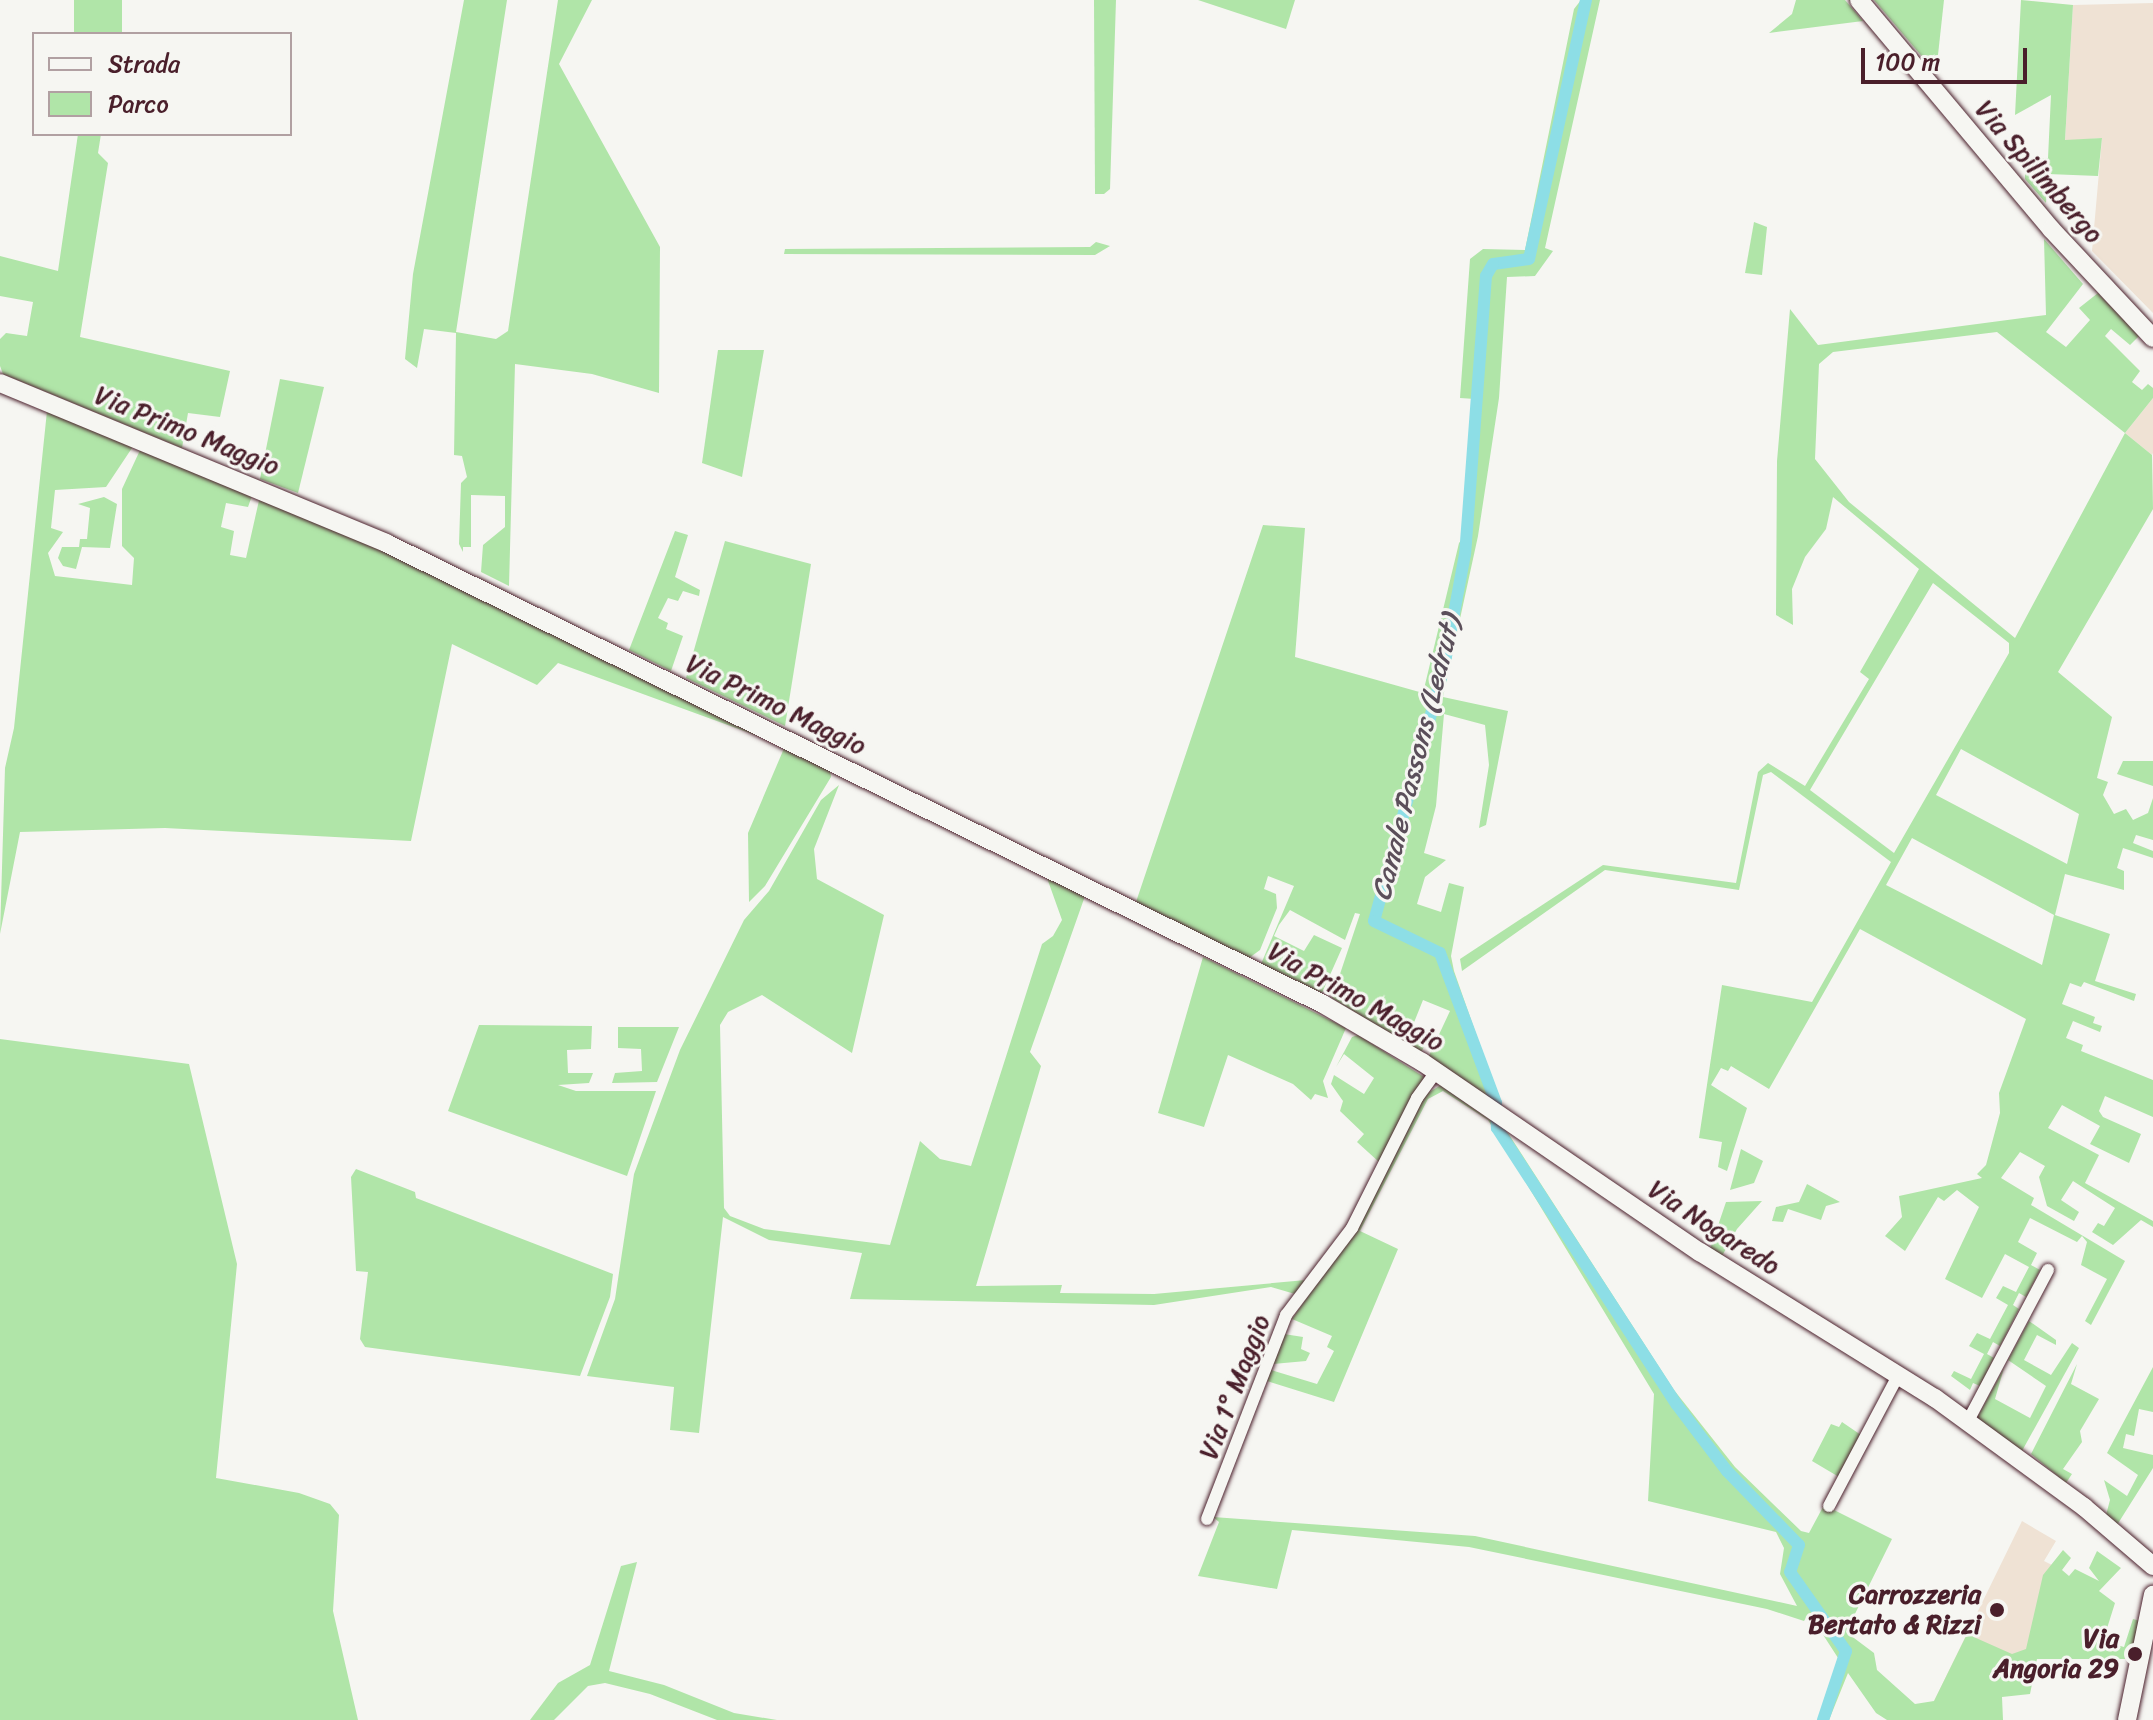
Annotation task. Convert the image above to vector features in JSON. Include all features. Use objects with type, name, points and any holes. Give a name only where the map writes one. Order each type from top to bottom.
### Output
[{"type":"street","name":"Via Spilimbergo","points":[[1859,0],[2051,229],[2153,338]]},
{"type":"street","name":"Via Primo Maggio","points":[[0,383],[386,543],[1323,1004],[1436,1072],[1498,1115]]},
{"type":"street","name":"Via 1° Maggio","points":[[1207,1519],[1286,1315],[1352,1228],[1417,1098],[1436,1072]]},
{"type":"street","name":"Via Nogaredo","points":[[1498,1115],[1700,1252],[1899,1374],[1968,1421],[2125,1541],[2153,1566]]},
{"type":"street","points":[[1968,1421],[2048,1270]]},
{"type":"street","points":[[1829,1506],[1899,1374]]},
{"type":"street","name":"Via Nogaredo","points":[[2125,1541],[2153,1549]]},
{"type":"street","points":[[2127,1720],[2153,1595]]},
{"type":"shaded area","points":[[2153,3],[2153,313],[2092,251],[2102,138],[2065,141],[2073,5]]},
{"type":"shaded area","points":[[2153,398],[2153,453],[2152,455],[2125,433]]},
{"type":"shaded area","points":[[2022,1521],[2056,1541],[2044,1561],[2052,1565],[2024,1687],[1934,1701]]},
{"type":"green space","points":[[74,0],[122,0],[122,32],[74,32]]},
{"type":"green space","points":[[464,0],[507,0],[456,332],[496,339],[508,331],[558,0],[592,0],[559,64],[660,247],[659,393],[592,374],[515,364],[509,586],[481,572],[483,545],[505,527],[505,496],[471,495],[471,547],[463,547],[463,552],[459,544],[461,483],[467,477],[462,456],[454,455],[456,333],[424,329],[417,368],[405,359],[413,274]]},
{"type":"green space","points":[[1094,0],[1116,0],[1110,189],[1104,194],[1095,194]]},
{"type":"green space","points":[[1198,0],[1295,0],[1286,29]]},
{"type":"green space","points":[[1581,0],[1600,0],[1545,248],[1553,251],[1535,276],[1507,277],[1499,398],[1478,536],[1443,697],[1508,711],[1486,825],[1479,828],[1489,765],[1485,725],[1444,714],[1436,806],[1424,853],[1446,860],[1425,877],[1417,904],[1441,912],[1449,883],[1464,887],[1451,956],[1501,1105],[1428,1058],[1450,1011],[1423,1000],[1413,1025],[1430,1033],[1421,1053],[1332,998],[1360,914],[1355,913],[1345,940],[1290,910],[1279,925],[1274,936],[1304,951],[1314,935],[1342,948],[1322,993],[1261,964],[1294,886],[1268,876],[1264,889],[1276,894],[1277,908],[1260,950],[1249,958],[1136,902],[1263,525],[1305,528],[1295,657],[1423,693],[1459,543],[1471,528],[1464,520],[1475,399],[1460,398],[1470,259],[1483,249],[1525,250],[1574,9]]},
{"type":"green space","points":[[1796,0],[1845,0],[1863,21],[1769,33],[1792,14]]},
{"type":"green space","points":[[1874,0],[1944,0],[1936,73]]},
{"type":"green space","points":[[2021,0],[2073,5],[2065,140],[2102,138],[2098,176],[2048,174],[2046,203],[2025,179],[2025,158],[2048,158],[2051,95],[2015,115]]},
{"type":"green space","points":[[78,136],[101,136],[98,153],[108,163],[80,337],[230,371],[220,417],[188,413],[182,448],[3,374],[0,339],[6,333],[27,336],[33,302],[0,296],[0,256],[58,271]]},
{"type":"green space","points":[[1754,222],[1767,227],[1762,275],[1745,273]]},
{"type":"green space","points":[[2044,239],[2083,284],[2046,332],[2066,347],[2090,320],[2079,308],[2098,293],[2139,336],[2130,345],[2111,329],[2105,336],[2140,371],[2132,382],[2142,390],[2148,384],[2153,388],[2153,398],[2125,433],[2152,455],[2153,509],[2058,672],[2112,717],[2097,778],[2108,782],[2103,795],[2114,814],[2126,809],[2133,820],[2148,813],[2153,798],[2153,840],[2136,835],[2133,843],[2153,851],[2153,858],[2123,848],[2117,868],[2124,871],[2124,890],[2065,874],[2055,915],[2110,934],[2095,981],[2136,994],[2134,1001],[2084,982],[2081,987],[2070,983],[2062,1004],[2095,1017],[2093,1023],[2102,1026],[2100,1032],[2073,1021],[2066,1038],[2083,1045],[2081,1051],[2153,1080],[2153,1117],[2105,1096],[2099,1111],[2103,1117],[2141,1134],[2129,1163],[2090,1144],[2100,1126],[2062,1105],[2048,1128],[2099,1155],[2085,1183],[2153,1221],[2153,1227],[2141,1220],[2113,1245],[2092,1232],[2098,1223],[2104,1226],[2115,1208],[2073,1181],[2061,1200],[2079,1212],[2074,1221],[2047,1206],[2039,1177],[2045,1166],[2020,1152],[2001,1178],[2034,1198],[2031,1205],[2125,1261],[2091,1325],[2085,1321],[2107,1279],[2081,1265],[2087,1242],[2082,1236],[2077,1242],[2030,1218],[2018,1242],[2037,1253],[2031,1265],[2040,1270],[2026,1297],[2019,1293],[2013,1305],[2019,1309],[2000,1346],[1993,1342],[1987,1354],[1994,1358],[1980,1386],[1973,1383],[1970,1390],[1951,1376],[1954,1371],[1971,1379],[1984,1354],[1969,1346],[1977,1333],[1990,1339],[2008,1305],[1996,1298],[2003,1286],[2016,1292],[2029,1267],[2005,1254],[1982,1298],[1945,1279],[1979,1207],[1957,1190],[1944,1201],[1938,1197],[1905,1251],[1885,1236],[1902,1217],[1899,1196],[1982,1178],[1977,1174],[1986,1165],[2000,1113],[1999,1093],[2026,1019],[1860,929],[1769,1089],[1731,1066],[1728,1071],[1721,1068],[1711,1085],[1747,1108],[1727,1171],[1718,1167],[1722,1142],[1699,1138],[1722,985],[1812,1002],[1891,862],[1771,772],[1763,775],[1739,890],[1605,870],[1462,971],[1460,959],[1603,865],[1736,883],[1758,772],[1768,763],[1805,786],[1869,679],[1860,672],[1919,569],[1833,497],[1826,529],[1805,557],[1792,589],[1793,625],[1776,615],[1777,461],[1790,309],[1818,345],[2046,315]],"holes":[[[1997,332],[2125,433],[2015,638],[1849,502],[1815,459],[1819,364],[1833,352]],[[1933,583],[2009,643],[2009,653],[1894,853],[1810,790]],[[1961,749],[2079,814],[2067,864],[1936,795]],[[1912,838],[2054,915],[2042,965],[1886,885]]]},
{"type":"green space","points":[[1096,242],[1110,246],[1095,255],[784,254],[785,249],[1090,247]]},
{"type":"green space","points":[[718,350],[764,350],[742,477],[702,463]]},
{"type":"green space","points":[[280,379],[324,387],[298,493],[260,479]]},
{"type":"green space","points":[[47,411],[134,445],[106,487],[55,490],[51,528],[63,532],[48,553],[55,576],[132,585],[134,558],[122,546],[122,489],[141,448],[253,493],[248,507],[226,503],[221,527],[234,531],[230,555],[246,558],[260,496],[378,547],[781,745],[558,663],[537,685],[452,644],[411,841],[165,828],[20,832],[0,934],[5,768],[14,728]]},
{"type":"green space","points":[[104,497],[117,504],[110,548],[82,547],[76,569],[63,566],[58,558],[62,547],[79,547],[80,539],[87,539],[90,508],[78,504]]},
{"type":"green space","points":[[675,531],[688,535],[675,577],[700,590],[699,596],[683,591],[678,601],[668,598],[658,618],[668,623],[666,629],[683,636],[671,671],[629,650]]},
{"type":"green space","points":[[725,541],[811,564],[785,726],[686,678]]},
{"type":"green space","points":[[785,746],[830,768],[831,777],[765,886],[749,902],[748,833]]},
{"type":"green space","points":[[2123,761],[2153,761],[2153,786],[2117,774]]},
{"type":"green space","points":[[839,785],[814,849],[817,879],[884,915],[852,1053],[762,995],[728,1012],[720,1025],[724,1208],[730,1216],[764,1229],[890,1245],[920,1141],[940,1159],[971,1166],[1042,944],[1053,936],[1062,920],[1047,878],[1085,896],[1030,1052],[1041,1066],[976,1286],[1062,1285],[1060,1293],[1154,1294],[1306,1280],[1295,1294],[1271,1287],[1154,1305],[850,1299],[862,1253],[769,1240],[723,1217],[699,1433],[670,1430],[674,1387],[587,1376],[615,1299],[634,1174],[680,1050],[744,920],[769,891],[821,800]]},
{"type":"green space","points":[[1203,957],[1346,1028],[1323,1081],[1328,1098],[1315,1094],[1311,1100],[1293,1084],[1228,1055],[1204,1127],[1158,1113]]},
{"type":"green space","points":[[479,1025],[592,1026],[591,1049],[567,1050],[568,1073],[593,1073],[589,1083],[558,1085],[576,1091],[656,1091],[627,1176],[448,1111]]},
{"type":"green space","points":[[618,1027],[679,1027],[657,1082],[612,1083],[615,1073],[642,1071],[641,1049],[618,1048]]},
{"type":"green space","points":[[1358,1035],[1424,1077],[1379,1162],[1357,1142],[1364,1134],[1340,1111],[1343,1101],[1331,1084],[1334,1075],[1364,1094],[1374,1078],[1344,1054],[1336,1067],[1352,1037]]},
{"type":"green space","points":[[0,1039],[189,1064],[237,1264],[216,1478],[299,1493],[330,1504],[339,1515],[333,1611],[358,1720],[0,1720]]},
{"type":"green space","points":[[1441,1085],[1508,1133],[1674,1390],[1735,1467],[1801,1531],[1809,1533],[1824,1505],[1892,1539],[1846,1632],[1874,1653],[1877,1670],[1915,1704],[1934,1701],[1967,1634],[2012,1654],[2026,1649],[2043,1575],[2063,1550],[2071,1558],[2062,1570],[2069,1576],[2075,1569],[2099,1581],[2089,1568],[2097,1551],[2121,1568],[2099,1591],[2115,1603],[2103,1641],[2124,1647],[2133,1619],[2140,1621],[2132,1659],[2037,1659],[2030,1694],[2002,1697],[2003,1720],[1887,1720],[1876,1713],[1848,1673],[1829,1720],[1821,1720],[1840,1661],[1809,1613],[1804,1621],[1767,1609],[1469,1547],[1292,1530],[1277,1589],[1198,1576],[1219,1522],[1213,1517],[1475,1536],[1797,1606],[1780,1574],[1784,1548],[1776,1532],[1648,1501],[1654,1394],[1488,1120],[1443,1091],[1428,1099],[1360,1231],[1398,1249],[1334,1402],[1267,1381],[1271,1370],[1317,1384],[1334,1351],[1327,1347],[1332,1336],[1292,1319],[1355,1229],[1423,1096]]},
{"type":"green space","points":[[1741,1149],[1763,1161],[1754,1183],[1730,1190]]},
{"type":"green space","points":[[356,1169],[415,1192],[416,1198],[613,1274],[610,1297],[580,1376],[365,1347],[360,1339],[368,1272],[356,1271],[351,1177]]},
{"type":"green space","points":[[1807,1184],[1840,1202],[1826,1206],[1821,1220],[1788,1209],[1783,1222],[1772,1221],[1776,1207],[1799,1202]]},
{"type":"green space","points":[[1762,1201],[1737,1229],[1722,1256],[1710,1249],[1726,1202]]},
{"type":"green space","points":[[2029,1321],[2056,1340],[2056,1345],[2037,1335],[2024,1360],[2051,1375],[2072,1343],[2079,1348],[2022,1451],[1977,1418],[2004,1368],[1995,1399],[2030,1418],[2046,1386],[2008,1360]]},
{"type":"green space","points":[[1284,1334],[1303,1337],[1301,1349],[1310,1353],[1306,1361],[1273,1364]]},
{"type":"green space","points":[[2077,1364],[2071,1384],[2099,1399],[2080,1431],[2082,1442],[2063,1469],[2072,1474],[2066,1483],[2031,1454]]},
{"type":"green space","points":[[2153,1367],[2153,1412],[2139,1409],[2134,1436],[2126,1434],[2123,1448],[2153,1455],[2153,1468],[2117,1525],[2106,1515],[2110,1500],[2104,1480],[2127,1496],[2138,1475],[2107,1453]]},
{"type":"green space","points":[[1842,1422],[1861,1435],[1839,1477],[1812,1461],[1831,1424],[1839,1427]]},
{"type":"green space","points":[[637,1562],[609,1671],[664,1685],[734,1713],[777,1720],[717,1720],[650,1694],[605,1683],[588,1686],[554,1720],[530,1720],[558,1683],[590,1665],[621,1566]]},
{"type":"waterway","name":"Canale Passons (Ledrut)","points":[[1586,0],[1529,259],[1493,264],[1486,276],[1465,554],[1444,667],[1374,921],[1440,953],[1496,1103],[1497,1128],[1677,1405],[1727,1471],[1799,1545],[1790,1572],[1846,1651],[1823,1720]]},
{"type":"place","name":"Carrozzeria Bertato & Rizzi","points":[[1997,1610]]},
{"type":"place","name":"Via Angoria 29","points":[[2135,1654]]}]
